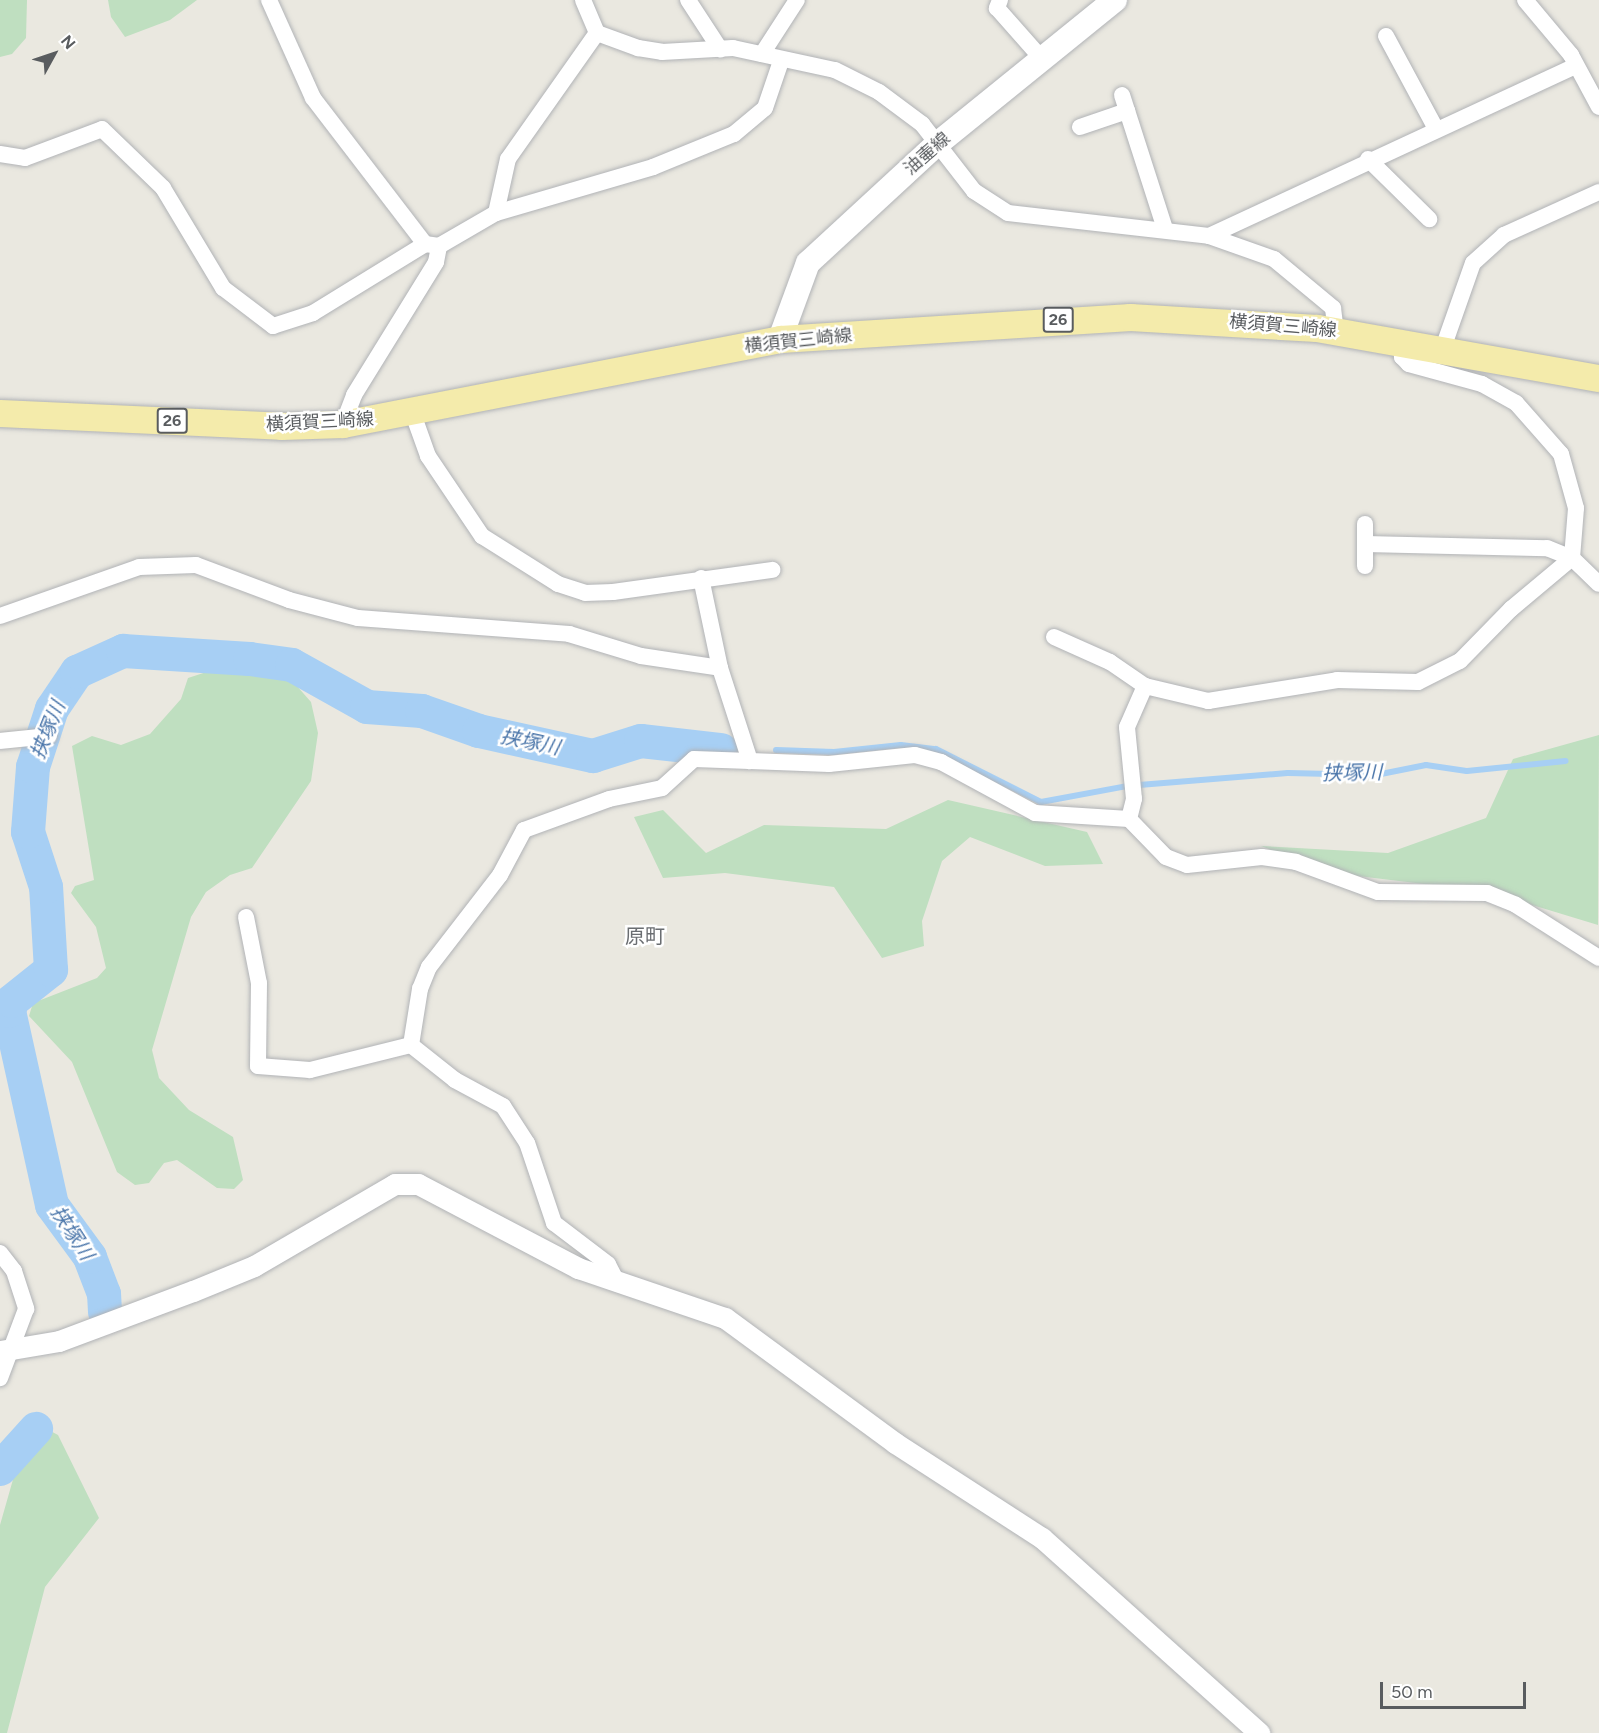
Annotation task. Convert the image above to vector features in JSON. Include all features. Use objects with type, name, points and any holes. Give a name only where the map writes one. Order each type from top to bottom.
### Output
[{"type":"main road","name":"油壷線","points":[[780,339],[808,262],[938,144],[1115,0]]},
{"type":"main road","name":"横須賀三崎線","points":[[0,413],[281,426],[343,424],[413,414],[780,339],[1130,317],[1336,331],[1401,340],[1599,378]]},
{"type":"street","points":[[269,0],[313,98],[432,245],[436,262],[354,395],[343,424]]},
{"type":"street","points":[[583,0],[597,33]]},
{"type":"street","points":[[688,0],[720,49]]},
{"type":"street","points":[[762,54],[797,0]]},
{"type":"street","points":[[1000,0],[997,8],[1043,60]]},
{"type":"street","points":[[1525,0],[1575,66],[1599,107]]},
{"type":"street","points":[[496,213],[508,159],[597,33]]},
{"type":"street","points":[[597,33],[662,52],[720,49],[762,54],[781,61],[835,70],[894,99],[938,144],[974,192],[1008,213],[1165,229],[1209,236],[1274,259],[1306,282],[1333,308],[1336,331]]},
{"type":"street","points":[[1386,36],[1435,127]]},
{"type":"street","points":[[0,154],[25,158],[102,129],[163,188],[223,288],[273,326],[313,313],[432,245],[496,213],[653,167],[734,134],[765,108],[781,61]]},
{"type":"street","points":[[1209,236],[1435,127],[1575,66]]},
{"type":"street","points":[[1122,94],[1165,229]]},
{"type":"street","points":[[1080,127],[1127,111]]},
{"type":"street","points":[[1368,159],[1429,219]]},
{"type":"street","points":[[1443,348],[1473,263],[1504,235],[1599,192]]},
{"type":"street","points":[[1054,637],[1110,662],[1144,686],[1208,700],[1337,681],[1418,682],[1460,661],[1511,609],[1572,558],[1576,508],[1561,454],[1550,438],[1499,392],[1409,364],[1402,357],[1401,340]]},
{"type":"street","points":[[413,414],[428,456],[456,504],[504,554],[558,584],[585,592],[771,570]]},
{"type":"street","points":[[1365,524],[1365,566]]},
{"type":"street","points":[[1365,544],[1547,548],[1572,558],[1596,575]]},
{"type":"street","points":[[0,616],[139,567],[196,565],[289,600],[358,618],[569,634],[641,656],[720,668]]},
{"type":"street","points":[[701,578],[720,668],[750,761]]},
{"type":"street","points":[[1130,819],[1134,799],[1127,727],[1144,686]]},
{"type":"street","points":[[0,741],[43,738]]},
{"type":"street","points":[[411,1045],[420,989],[429,967],[500,875],[524,830],[609,799],[662,788],[694,759],[829,764],[915,755],[940,762],[1035,813],[1130,819],[1166,857],[1187,865],[1262,857],[1296,862],[1378,892],[1487,893],[1516,905],[1599,958]]},
{"type":"street","points":[[246,917],[259,972],[258,1066],[310,1070],[411,1045]]},
{"type":"street","points":[[411,1045],[455,1080],[503,1106],[527,1143],[554,1224],[608,1264],[618,1284]]},
{"type":"street","points":[[7,1351],[100,1327],[254,1266],[395,1184],[438,1190],[578,1269],[725,1318],[895,1443],[1042,1538],[1259,1733]]},
{"type":"street","points":[[0,1254],[14,1271],[26,1309],[7,1351],[0,1378]]},
{"type":"green space","points":[[0,0],[27,0],[26,38],[12,54],[0,57]]},
{"type":"green space","points":[[108,0],[197,0],[170,20],[125,37],[111,17]]},
{"type":"green space","points":[[225,666],[289,677],[311,702],[318,733],[311,781],[252,868],[230,875],[206,892],[191,917],[152,1050],[159,1078],[189,1110],[233,1137],[243,1180],[234,1189],[217,1188],[177,1160],[164,1163],[149,1183],[135,1185],[117,1172],[72,1062],[29,1016],[33,1003],[97,978],[106,968],[96,927],[71,893],[75,886],[94,880],[72,746],[92,736],[121,745],[150,734],[181,699],[188,678]]},
{"type":"green space","points":[[1599,735],[1598,925],[1490,892],[1333,873],[1261,846],[1388,853],[1486,818],[1513,759]]},
{"type":"green space","points":[[948,800],[1087,832],[1103,864],[1045,866],[970,837],[942,861],[922,921],[924,946],[882,958],[834,887],[725,873],[663,878],[634,817],[663,810],[706,853],[764,825],[886,829]]},
{"type":"green space","points":[[30,1420],[58,1435],[99,1518],[45,1587],[7,1733],[0,1733],[0,1525]]},
{"type":"waterway","name":"挟塚川","points":[[105,1312],[104,1294],[90,1257],[52,1205],[9,1011],[12,1001],[51,970],[46,887],[28,832],[33,767],[52,709],[77,672],[123,651],[250,659],[292,665],[367,707],[422,711],[479,731],[593,756],[641,741],[721,750]]},
{"type":"waterway","name":"挟塚川","points":[[776,750],[834,752],[901,745],[936,749],[1041,802],[1127,786]]},
{"type":"waterway","name":"挟塚川","points":[[1139,785],[1288,773],[1376,775],[1426,765],[1467,771],[1565,761]]},
{"type":"waterway","name":"挟塚川","points":[[0,1469],[36,1429]]},
{"type":"district","name":"原町","points":[[645,936]]}]
